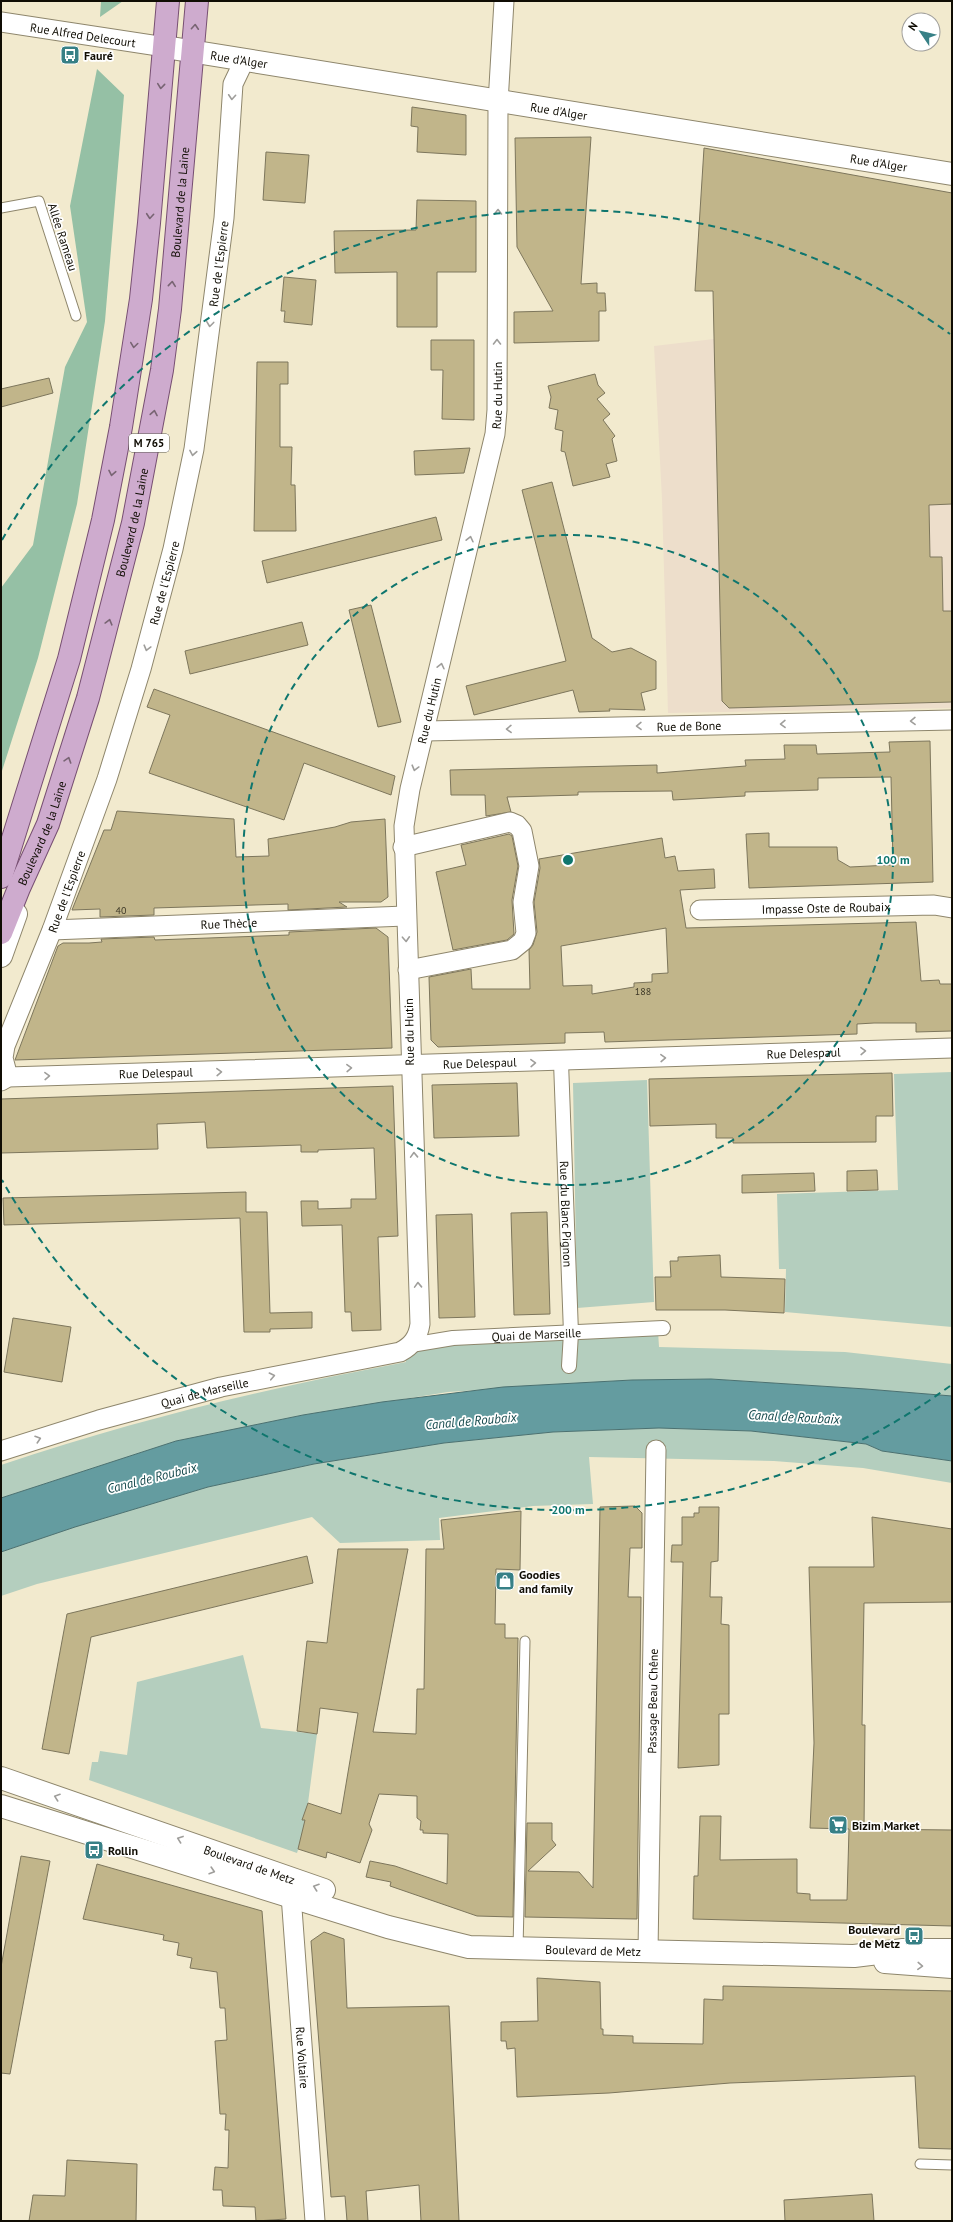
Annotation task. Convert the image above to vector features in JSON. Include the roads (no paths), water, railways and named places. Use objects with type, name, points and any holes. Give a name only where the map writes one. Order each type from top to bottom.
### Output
[{"type":"main road","name":"M 765","points":[[1,852],[27,793],[71,651],[103,520],[122,427],[142,292],[168,1]]},
{"type":"main road","name":"Boulevard de la Laine","points":[[1,956],[48,824],[105,634],[128,544],[144,469],[162,370],[169,316],[194,52],[197,1]]},
{"type":"main road","name":"Rue d'Alger","points":[[165,47],[498,103],[952,174]]},
{"type":"main road","points":[[1,877],[27,793]]},
{"type":"main road","points":[[1,933],[19,888],[48,824]]},
{"type":"main road","name":"Boulevard de Metz","points":[[1,1778],[142,1826],[448,1935],[509,1948]]},
{"type":"main road","name":"Boulevard de Metz","points":[[1,1806],[291,1895],[388,1927],[469,1947],[854,1956],[910,1965],[952,1968]]},
{"type":"main road","name":"Boulevard de Metz","points":[[854,1956],[903,1950],[952,1950]]},
{"type":"street","name":"Rue du Hutin","points":[[411,1346],[418,1336],[420,1324],[405,916],[404,847],[406,810],[495,434],[497,410],[498,103],[504,1]]},
{"type":"street","name":"Rue Alfred Delecourt","points":[[1,22],[165,47]]},
{"type":"street","name":"Rue de l'Espierre","points":[[5,1079],[3,1058],[6,1046],[52,930],[124,726],[167,575],[180,522],[194,449],[224,218],[232,84],[244,61]]},
{"type":"street","name":"Rue de Bone","points":[[425,731],[952,720]]},
{"type":"street","points":[[404,847],[510,822],[517,825],[522,831],[529,860],[523,907],[526,933],[519,945],[512,950],[408,970]]},
{"type":"street","name":"Impasse Oste de Roubaix","points":[[700,910],[934,905],[952,908]]},
{"type":"street","name":"Rue Thècle","points":[[52,930],[405,916]]},
{"type":"street","name":"Rue Delespaul","points":[[5,1079],[952,1048]]},
{"type":"street","name":"Rue du Blanc Pignon","points":[[561,1062],[570,1333],[569,1366]]},
{"type":"street","name":"Quai de Marseille","points":[[1,1451],[159,1403],[286,1373],[400,1352],[411,1346],[453,1338],[663,1328]]},
{"type":"street","name":"Passage Beau Chêne","points":[[648,1952],[656,1450]]},
{"type":"street","name":"Rue Voltaire","points":[[291,1895],[315,2221]]},
{"type":"lane","name":"Allée Rameau","points":[[1,208],[39,201],[76,316]]},
{"type":"lane","points":[[509,1948],[524,1641]]},
{"type":"lane","points":[[920,2164],[952,2164]]},
{"type":"water","name":"Canal de Roubaix","points":[[711,1379],[952,1396],[952,1461],[882,1451],[866,1444],[751,1431],[659,1428],[553,1432],[444,1443],[314,1464],[208,1487],[75,1527],[1,1552],[1,1498],[176,1441],[303,1415],[382,1402],[503,1387],[632,1380]]},
{"type":"place","name":"Fauré","points":[[70,55]]},
{"type":"place","name":"Goodies and family","points":[[505,1581]]},
{"type":"place","name":"Bizim Market","points":[[838,1825]]},
{"type":"place","name":"Rollin","points":[[94,1850]]},
{"type":"place","name":"Boulevard de Metz","points":[[914,1936]]}]
